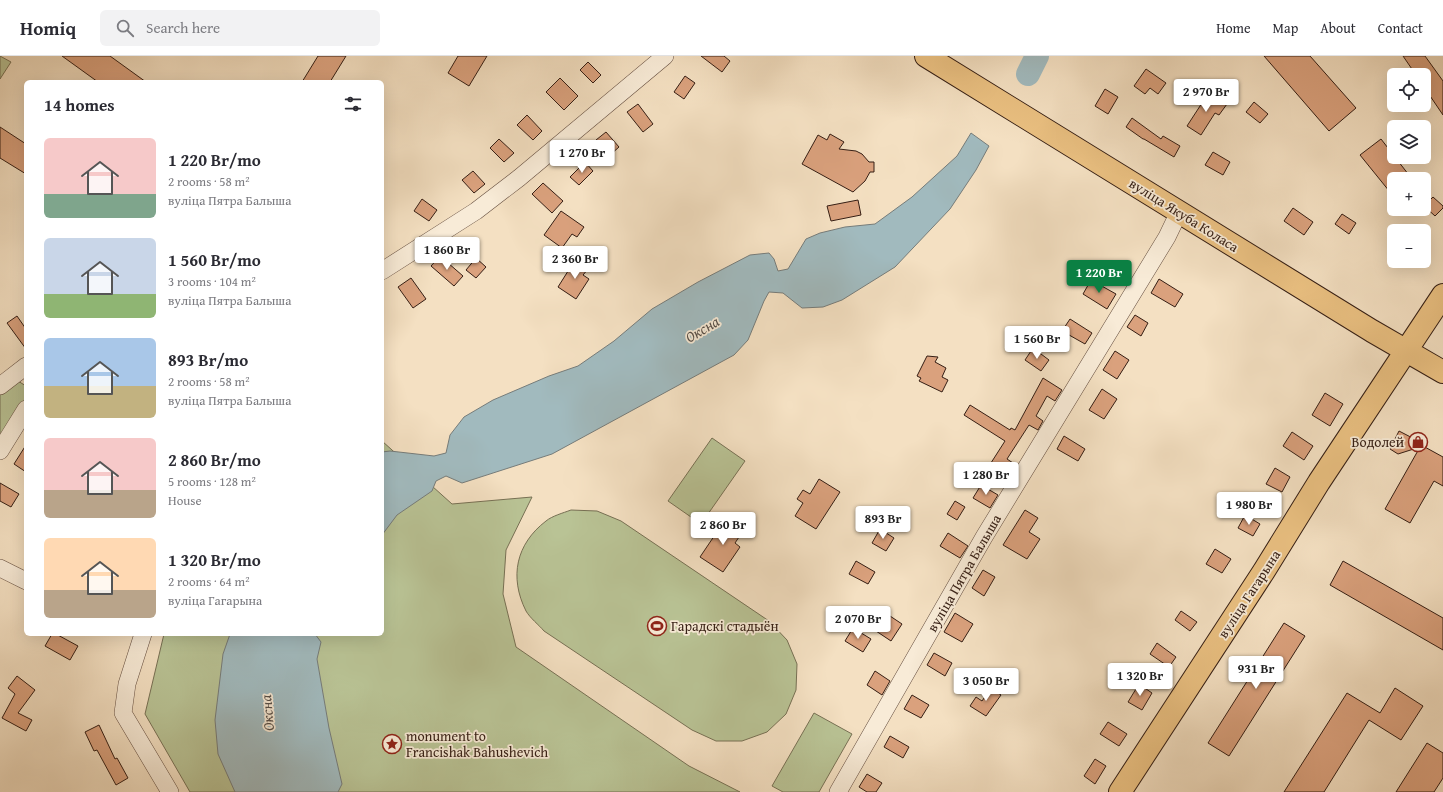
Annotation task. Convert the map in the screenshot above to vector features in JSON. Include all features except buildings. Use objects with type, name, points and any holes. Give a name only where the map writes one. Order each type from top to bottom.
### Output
[{"type":"main road","name":"вуліца Якуба Коласа","points":[[926,56],[1443,372]]},
{"type":"main road","name":"вуліца Гагарына","points":[[1120,792],[1405,350],[1443,294]]},
{"type":"street","points":[[384,270],[476,211],[519,178],[666,56]]},
{"type":"street","name":"вуліца Пятра Балыша","points":[[838,792],[984,537],[1168,237],[1179,212]]},
{"type":"street","points":[[0,386],[24,368]]},
{"type":"street","points":[[0,451],[24,413]]},
{"type":"street","points":[[0,568],[24,580]]},
{"type":"street","points":[[140,636],[126,684],[123,713],[170,792]]},
{"type":"green space","points":[[0,56],[11,62],[0,79]]},
{"type":"green space","points":[[18,381],[24,385],[24,402],[0,440],[0,395]]},
{"type":"green space","points":[[712,438],[745,461],[701,524],[668,501]]},
{"type":"green space","points":[[384,443],[452,504],[532,497],[506,550],[503,594],[516,647],[689,766],[740,792],[190,792],[145,714],[164,636],[384,636]]},
{"type":"green space","name":"Гарадскі стадыён","points":[[571,510],[597,511],[621,521],[769,621],[787,640],[797,664],[796,690],[786,714],[767,732],[742,741],[716,741],[692,730],[544,631],[528,614],[521,598],[517,574],[518,562],[528,540],[536,530],[548,519]]},
{"type":"green space","points":[[814,713],[852,734],[819,792],[783,792],[772,786]]},
{"type":"water","points":[[971,133],[989,146],[976,170],[950,209],[895,267],[842,300],[823,307],[802,308],[783,293],[769,292],[748,340],[734,355],[552,454],[462,483],[446,476],[436,481],[432,491],[397,515],[384,532],[384,452],[390,451],[434,456],[446,453],[450,435],[464,417],[493,400],[549,376],[578,366],[614,341],[652,309],[698,282],[750,255],[769,253],[774,259],[778,271],[788,269],[806,239],[820,233],[845,227],[875,224],[912,197],[957,156]]},
{"type":"water","points":[[229,636],[316,636],[321,642],[317,659],[329,728],[342,784],[338,792],[235,792],[218,754],[215,720],[223,654]]},
{"type":"waterway","name":"Оксна","points":[[1028,74],[1037,56]]},
{"type":"place","name":"Водолей","points":[[1418,442]]},
{"type":"place","name":"Гарадскі стадыён","points":[[657,626]]},
{"type":"place","name":"monument to Francishak Bahushevich","points":[[392,744]]}]
